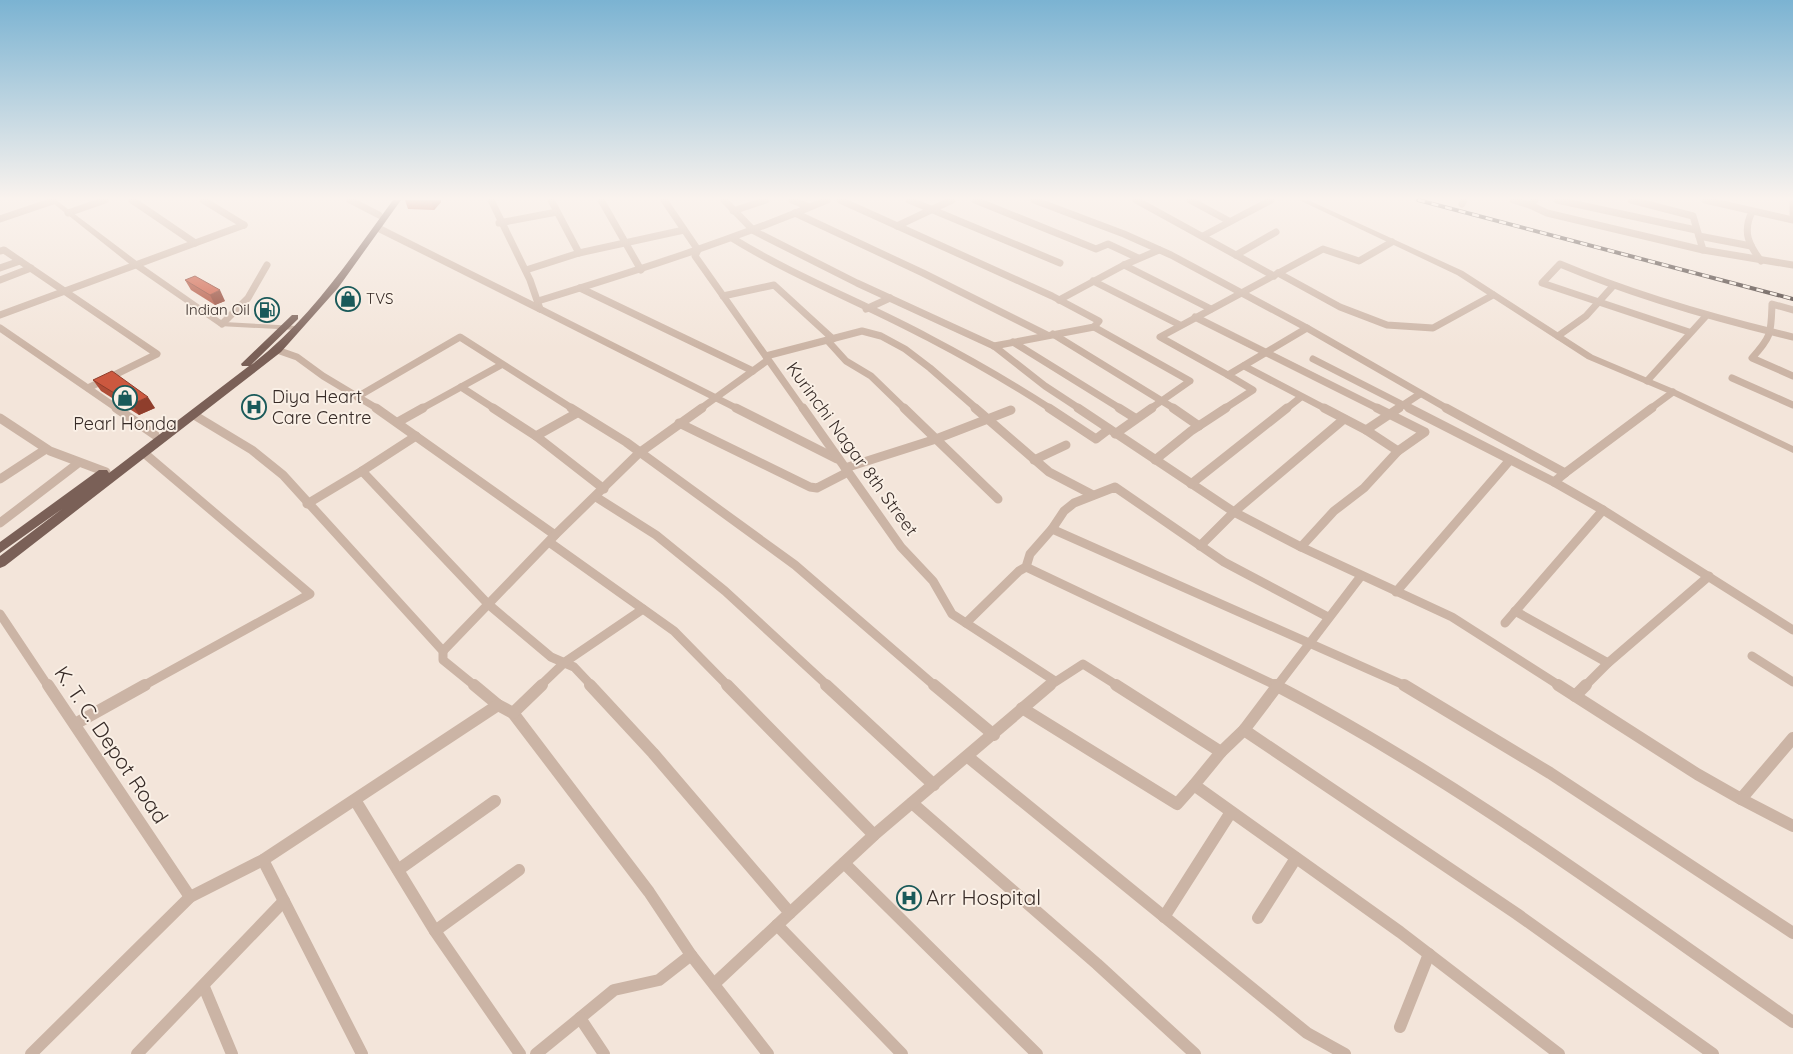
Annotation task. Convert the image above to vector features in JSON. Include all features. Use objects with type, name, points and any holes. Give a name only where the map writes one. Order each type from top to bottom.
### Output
[{"type":"main road","points":[[0,563],[277,350],[291,328],[352,249]]},
{"type":"main road","points":[[0,548],[155,435],[291,328],[335,286],[362,249]]},
{"type":"street","points":[[2,249],[157,354],[88,388]]},
{"type":"street","points":[[116,249],[222,324],[291,328]]},
{"type":"street","points":[[0,316],[177,249]]},
{"type":"street","points":[[422,249],[539,305],[839,460]]},
{"type":"street","points":[[514,249],[526,270],[539,305]]},
{"type":"street","points":[[577,249],[579,253]]},
{"type":"street","points":[[526,270],[597,249]]},
{"type":"street","points":[[629,249],[641,270]]},
{"type":"street","points":[[750,249],[773,263],[866,309],[928,337],[1006,380],[1096,439],[1135,418],[1190,381],[1094,327],[994,346]]},
{"type":"street","points":[[791,249],[994,346],[1045,386],[1234,512],[1361,576],[1434,607],[1452,617],[1697,774],[1793,826]]},
{"type":"street","points":[[872,249],[1050,335],[1162,400],[1199,426]]},
{"type":"street","points":[[948,249],[1059,300],[1099,321],[1094,327]]},
{"type":"street","points":[[1028,249],[1060,262]]},
{"type":"street","points":[[1119,249],[1138,258]]},
{"type":"street","points":[[1226,249],[1340,307],[1387,325],[1434,328],[1494,294]]},
{"type":"street","points":[[1236,255],[1246,249]]},
{"type":"street","points":[[1155,460],[1199,426],[1252,390],[1160,337],[1323,249]]},
{"type":"street","points":[[1324,249],[1359,261],[1380,249]]},
{"type":"street","points":[[1408,249],[1460,273],[1590,357],[1673,392],[1793,450]]},
{"type":"street","points":[[1700,249],[1761,262],[1793,265]]},
{"type":"street","points":[[1753,249],[1761,262]]},
{"type":"street","points":[[539,305],[580,288],[641,270],[698,250]]},
{"type":"street","name":"Kurinchi Nagar 8th Street","points":[[698,250],[695,256],[901,547],[933,581],[952,614],[1055,681]]},
{"type":"street","points":[[1059,300],[1124,265],[1159,250],[1244,292],[1372,364],[1420,394],[1565,472]]},
{"type":"street","points":[[0,268],[20,261]]},
{"type":"street","points":[[1689,332],[1542,283],[1560,264],[1613,286],[1706,316],[1793,337]]},
{"type":"street","points":[[222,324],[248,298],[267,265]]},
{"type":"street","points":[[1124,265],[1211,309]]},
{"type":"street","points":[[0,280],[31,268]]},
{"type":"street","points":[[1093,281],[1180,325]]},
{"type":"street","points":[[723,296],[774,285],[830,339],[846,361],[871,376],[998,498]]},
{"type":"street","points":[[1558,336],[1586,316],[1613,286]]},
{"type":"street","points":[[580,288],[753,371]]},
{"type":"street","points":[[866,309],[890,298]]},
{"type":"street","points":[[1793,310],[1772,304],[1771,332],[1768,340],[1752,358],[1793,376]]},
{"type":"street","points":[[1647,381],[1689,332],[1706,316]]},
{"type":"street","points":[[1195,317],[1425,432],[1398,451],[1364,488],[1334,511],[1301,547]]},
{"type":"street","points":[[0,328],[155,435]]},
{"type":"street","points":[[1228,375],[1307,328]]},
{"type":"street","points":[[442,651],[639,454],[679,423],[719,397],[767,358],[830,339],[868,331],[898,344],[909,351],[1048,472],[1093,495]]},
{"type":"street","points":[[357,397],[460,337],[501,365],[626,442],[639,454],[795,566],[994,735]]},
{"type":"street","points":[[1013,342],[1135,418]]},
{"type":"street","points":[[277,350],[297,357],[398,422],[643,610],[674,631],[874,835]]},
{"type":"street","points":[[1313,359],[1554,482],[1603,510],[1793,630]]},
{"type":"street","points":[[398,422],[501,365]]},
{"type":"street","points":[[1244,366],[1366,430],[1398,451]]},
{"type":"street","points":[[1732,378],[1793,405]]},
{"type":"street","points":[[460,387],[536,436],[604,489]]},
{"type":"street","points":[[1554,482],[1673,392]]},
{"type":"street","points":[[1366,430],[1420,394]]},
{"type":"street","points":[[1191,484],[1301,396]]},
{"type":"street","points":[[679,423],[810,487],[817,488],[846,470],[936,439],[1011,410]]},
{"type":"street","points":[[536,436],[577,413]]},
{"type":"street","points":[[194,415],[252,450],[283,475],[307,504],[442,651],[443,660],[498,705],[513,713],[649,892],[691,955],[768,1054]]},
{"type":"street","points":[[0,418],[19,433],[46,449],[77,464],[106,472]]},
{"type":"street","points":[[1200,546],[1234,512],[1344,419]]},
{"type":"street","points":[[307,504],[416,436]]},
{"type":"street","points":[[1034,460],[1066,445]]},
{"type":"street","points":[[0,480],[46,449]]},
{"type":"street","points":[[75,724],[191,658],[216,647],[310,594],[144,453]]},
{"type":"street","points":[[1396,592],[1510,460]]},
{"type":"street","points":[[0,523],[77,464]]},
{"type":"street","points":[[362,471],[488,604],[551,657],[574,667],[653,753],[790,913]]},
{"type":"street","points":[[966,623],[1019,571],[1026,567],[1030,554],[1052,529],[1064,511],[1074,503],[1115,487],[1121,489],[1224,562],[1328,617]]},
{"type":"street","points":[[596,498],[656,535],[725,591],[934,785]]},
{"type":"street","points":[[1505,623],[1603,510]]},
{"type":"street","points":[[1052,529],[1394,679],[1550,773],[1793,933]]},
{"type":"street","points":[[1026,567],[1110,610],[1277,685],[1346,723],[1522,836],[1793,1022]]},
{"type":"street","points":[[1022,708],[1177,804],[1221,752],[1244,730],[1361,576]]},
{"type":"street","points":[[1575,696],[1608,663],[1709,576]]},
{"type":"street","points":[[513,713],[566,662],[643,610]]},
{"type":"street","points":[[1515,611],[1608,663]]},
{"type":"street","name":"K. T. C. Depot Road","points":[[0,614],[190,897]]},
{"type":"street","points":[[1752,656],[1793,682]]},
{"type":"street","points":[[714,984],[874,835],[994,735],[1022,708],[1055,681],[1083,664],[1221,752]]},
{"type":"street","points":[[31,1054],[190,897],[263,860],[498,705]]},
{"type":"street","points":[[1244,730],[1517,914],[1713,1054]]},
{"type":"street","points":[[1741,799],[1791,745]]},
{"type":"street","points":[[968,757],[1307,1033],[1329,1050],[1345,1054]]},
{"type":"street","points":[[1194,786],[1429,954],[1559,1054]]},
{"type":"street","points":[[355,800],[436,932],[520,1054]]},
{"type":"street","points":[[398,870],[494,801]]},
{"type":"street","points":[[912,804],[1097,964],[1195,1054]]},
{"type":"street","points":[[1164,917],[1231,812]]},
{"type":"street","points":[[1258,918],[1296,858]]},
{"type":"street","points":[[263,860],[362,1054]]},
{"type":"street","points":[[844,863],[1037,1054]]},
{"type":"street","points":[[436,932],[519,870]]},
{"type":"street","points":[[137,1054],[204,987],[284,901]]},
{"type":"street","points":[[777,925],[902,1054]]},
{"type":"street","points":[[1400,1027],[1429,954]]},
{"type":"street","points":[[536,1054],[614,990],[658,980],[691,955]]},
{"type":"street","points":[[204,987],[232,1054]]},
{"type":"street","points":[[580,1018],[604,1054]]},
{"type":"building","points":[[195,276],[220,290],[210,295],[185,280]]},
{"type":"building","points":[[112,371],[148,397],[132,404],[93,380]]},
{"type":"railway","points":[[1604,249],[1793,299]]},
{"type":"place","name":"TVS","points":[[348,299]]},
{"type":"place","name":"Indian Oil","points":[[267,310]]},
{"type":"place","name":"Pearl Honda","points":[[125,398]]},
{"type":"place","name":"Diya Heart Care Centre","points":[[254,407]]},
{"type":"place","name":"Arr Hospital","points":[[909,898]]}]
